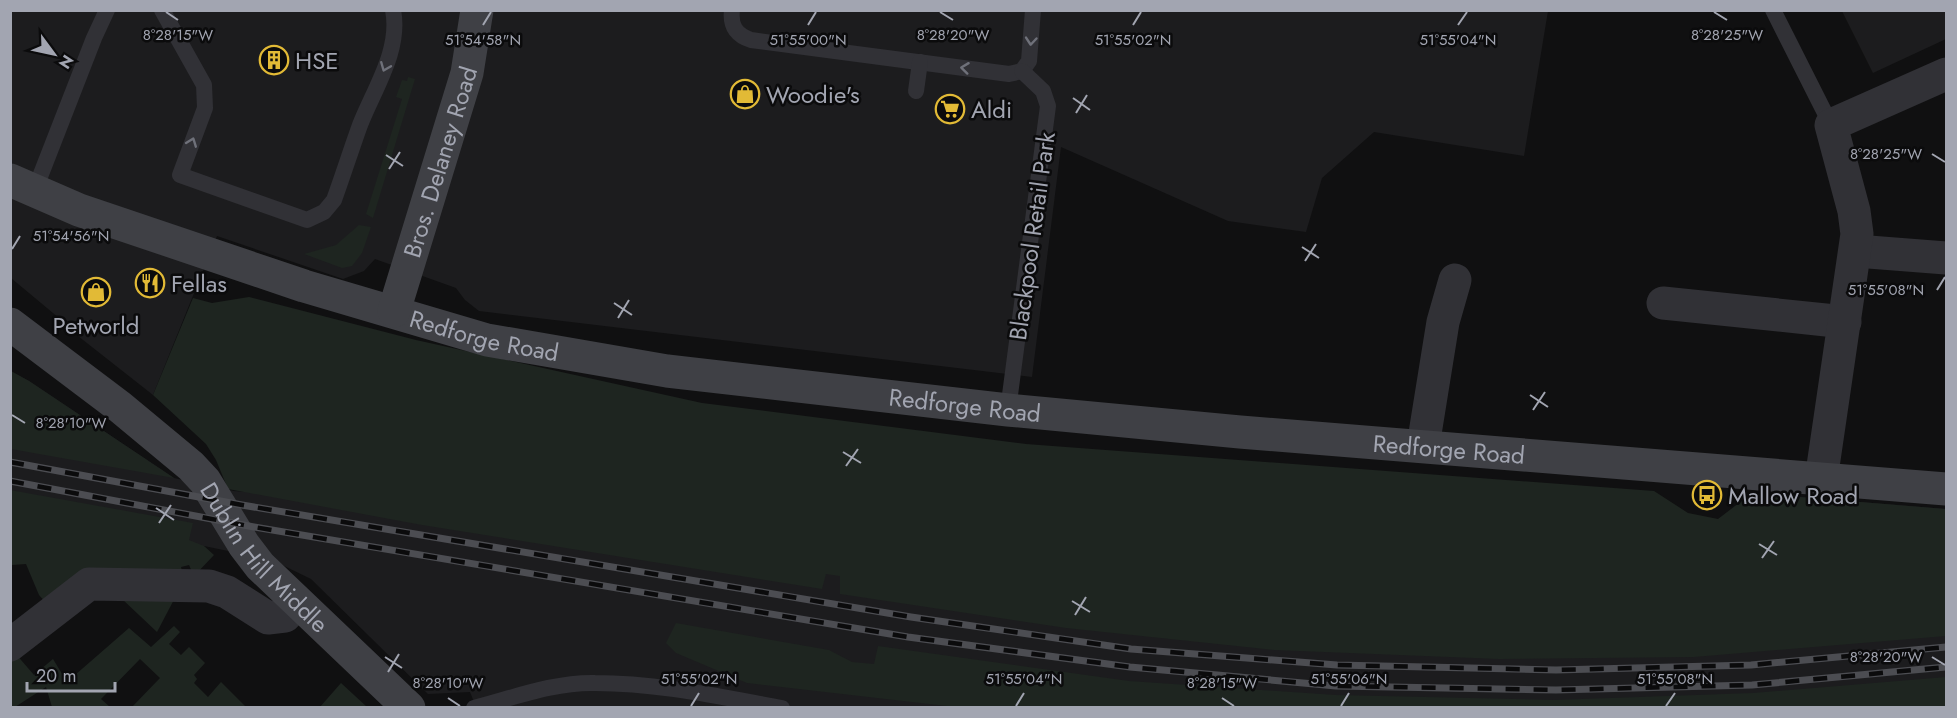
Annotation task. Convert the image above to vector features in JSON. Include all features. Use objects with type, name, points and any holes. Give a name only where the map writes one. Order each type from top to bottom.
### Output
[{"type":"street","name":"Bros. Delaney Road","points":[[393,311],[467,73],[477,10]]},
{"type":"street","points":[[1821,480],[1856,251],[1857,222],[1831,125],[1947,74]]},
{"type":"street","name":"Redforge Road","points":[[22,186],[118,224],[304,286],[487,340],[667,371],[1008,410],[1947,489]]},
{"type":"street","points":[[1856,251],[1947,258]]},
{"type":"street","points":[[1423,446],[1443,322],[1455,280]]},
{"type":"street","points":[[1663,303],[1845,322]]},
{"type":"street","name":"Dublin Hill Middle","points":[[10,324],[120,407],[191,466],[205,481],[243,545],[297,602],[410,708]]},
{"type":"street","points":[[10,645],[89,584],[218,588],[268,618],[285,616],[297,602]]},
{"type":"lane","points":[[22,186],[107,10]]},
{"type":"lane","points":[[162,10],[204,85],[207,99],[180,175],[306,220],[324,212],[334,200],[372,97],[387,65],[395,21],[393,10]]},
{"type":"lane","points":[[732,10],[731,20],[734,29],[742,37],[751,40],[1009,74],[1022,71],[1029,61],[1034,10]]},
{"type":"lane","points":[[1773,10],[1831,125]]},
{"type":"lane","points":[[916,91],[920,62]]},
{"type":"lane","name":"Blackpool Retail Park","points":[[1008,410],[1048,106],[1043,91],[1022,71]]},
{"type":"lane","points":[[474,708],[536,691],[594,682],[664,688],[782,708]]},
{"type":"shaded area","points":[[10,11],[1548,11],[1524,156],[1374,132],[1322,178],[1306,232],[1228,221],[1061,147],[1032,377],[479,311],[465,300],[456,288],[375,259],[364,271],[343,279],[217,236],[153,395],[78,336],[80,332],[71,328],[11,278]]},
{"type":"shaded area","points":[[1842,11],[1946,11],[1946,39],[1873,73]]},
{"type":"shaded area","points":[[408,77],[415,79],[373,218],[366,214],[402,99],[396,97],[402,80],[407,81]]},
{"type":"shaded area","points":[[359,225],[371,227],[362,253],[352,266],[342,268],[304,254],[336,245]]},
{"type":"shaded area","points":[[249,297],[416,340],[702,403],[1026,444],[1654,491],[1688,513],[1718,519],[1752,493],[1946,509],[1946,636],[1694,657],[1499,659],[1274,650],[1066,628],[840,594],[840,576],[826,574],[822,589],[422,525],[228,489],[216,460],[206,444],[153,395],[193,298],[212,303]]},
{"type":"shaded area","points":[[10,371],[29,381],[174,478],[234,491],[1689,610],[1752,493],[1946,509],[1946,707],[476,707],[470,692],[428,694],[311,579],[272,560],[204,546],[172,559],[83,555],[11,565]]},
{"type":"shaded area","points":[[11,371],[29,381],[174,478],[11,449]]},
{"type":"shaded area","points":[[10,490],[193,523],[189,540],[204,546],[214,555],[194,576],[189,565],[181,567],[183,575],[48,605],[39,595],[26,564],[11,565]]},
{"type":"shaded area","points":[[179,590],[157,632],[121,598]]},
{"type":"shaded area","points":[[676,623],[829,650],[852,662],[874,664],[878,646],[1129,681],[1336,695],[1554,700],[1753,693],[1946,677],[1946,707],[964,708],[747,683],[676,653],[666,643]]},
{"type":"shaded area","points":[[174,626],[180,632],[169,644],[181,655],[189,647],[205,663],[194,675],[197,679],[194,683],[208,697],[221,682],[247,708],[132,707],[160,678],[140,659],[101,699],[110,707],[52,707],[46,687],[15,707],[11,707],[10,657],[15,653],[34,675],[53,659],[67,682],[129,628],[151,647]]},
{"type":"shaded area","points":[[341,683],[367,707],[320,707]]},
{"type":"railway","points":[[10,462],[242,505],[911,617],[1131,649],[1337,665],[1556,670],[1751,665],[1946,647]]},
{"type":"railway","points":[[10,481],[254,527],[908,637],[1130,667],[1336,686],[1556,690],[1752,685],[1946,667]]},
{"type":"place","name":"HSE","points":[[274,60]]},
{"type":"place","name":"Woodie's","points":[[745,94]]},
{"type":"place","name":"Aldi","points":[[950,109]]},
{"type":"place","name":"Fellas","points":[[150,283]]},
{"type":"place","name":"Petworld","points":[[96,292]]},
{"type":"place","name":"Mallow Road","points":[[1707,495]]}]
